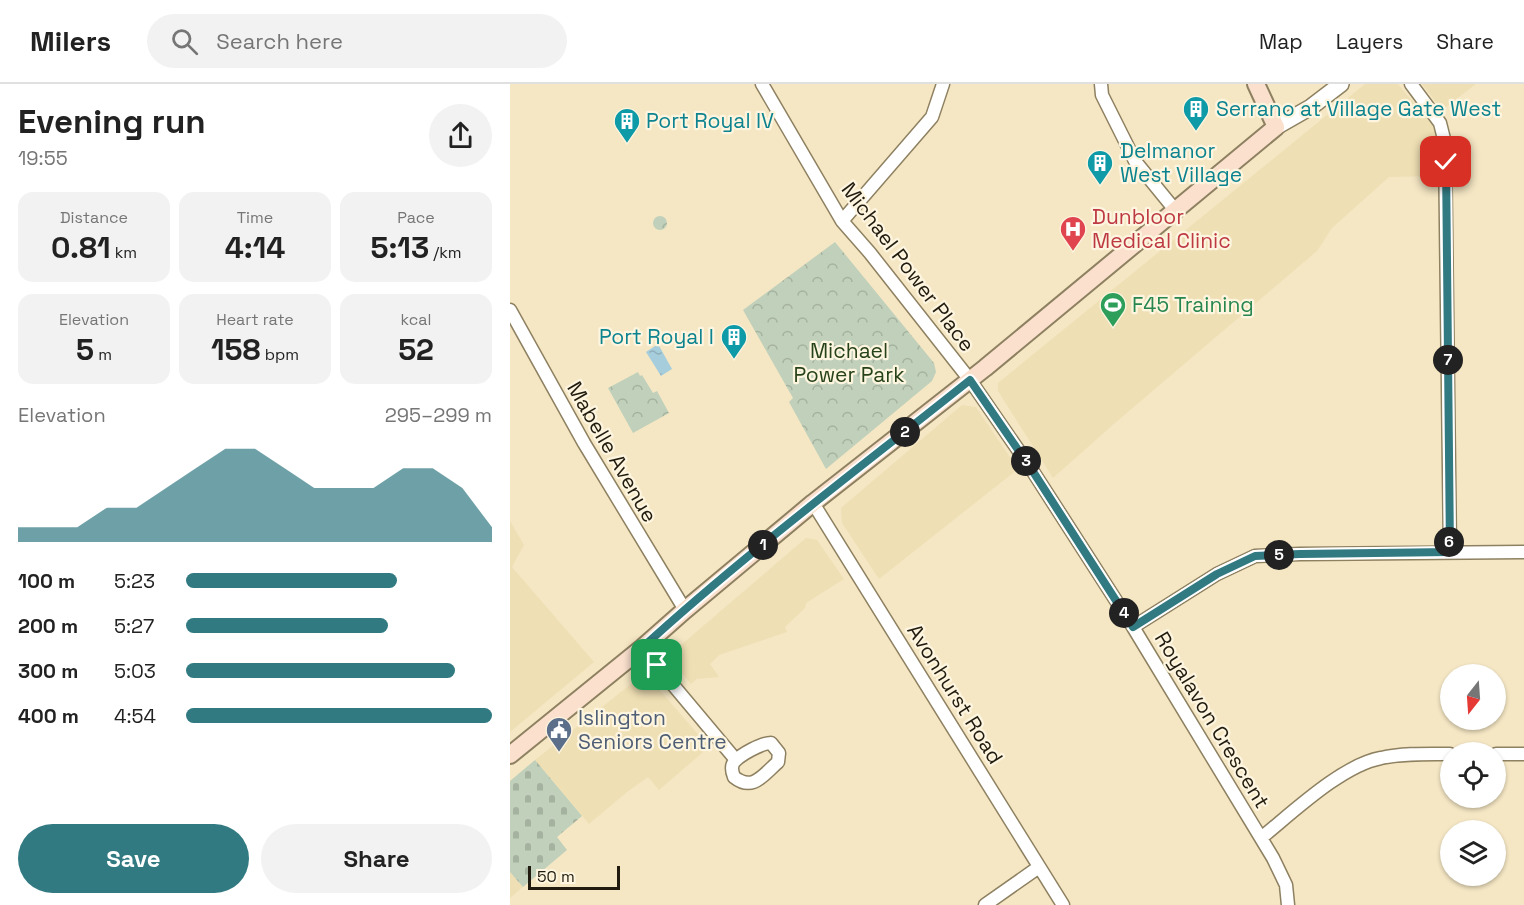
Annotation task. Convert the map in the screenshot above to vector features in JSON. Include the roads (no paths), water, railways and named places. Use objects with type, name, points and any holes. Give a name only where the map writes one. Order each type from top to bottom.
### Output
[{"type":"main road","points":[[510,756],[813,503],[970,380],[1276,127],[1256,84]]},
{"type":"street","name":"Michael Power Place","points":[[762,84],[842,221],[970,380]]},
{"type":"street","points":[[842,221],[932,117],[943,84]]},
{"type":"street","points":[[1101,84],[1102,95],[1135,160],[1175,210]]},
{"type":"street","points":[[1276,127],[1311,108],[1341,84]]},
{"type":"street","points":[[1411,84],[1440,123],[1445,143],[1450,552]]},
{"type":"street","name":"Mabelle Avenue","points":[[510,310],[584,444],[685,610]]},
{"type":"street","name":"Royalavon Crescent","points":[[970,380],[1032,470],[1133,627],[1261,838],[1282,878],[1288,905]]},
{"type":"street","name":"Avonhurst Road","points":[[813,503],[1063,905]]},
{"type":"street","points":[[1133,627],[1217,574],[1255,556],[1524,552]]},
{"type":"street","points":[[642,648],[736,760]]},
{"type":"street","points":[[1506,754],[1524,753]]},
{"type":"street","points":[[1261,838],[1333,782],[1368,761],[1399,756],[1440,754]]},
{"type":"street","points":[[985,905],[1039,867]]},
{"type":"water","points":[[658,344],[672,369],[661,376],[646,352]]},
{"type":"place","name":"Serrano at Village Gate West","points":[[1196,132]]},
{"type":"place","name":"Port Royal IV","points":[[627,144]]},
{"type":"place","name":"Delmanor West Village","points":[[1100,186]]},
{"type":"place","name":"Dunbloor Medical Clinic","points":[[1073,252]]},
{"type":"place","name":"F45 Training","points":[[1113,328]]},
{"type":"place","name":"Port Royal I","points":[[734,360]]},
{"type":"place","name":"Islington Seniors Centre","points":[[559,753]]},
{"type":"park label","name":"Michael Power Park","points":[[849,363]]}]
